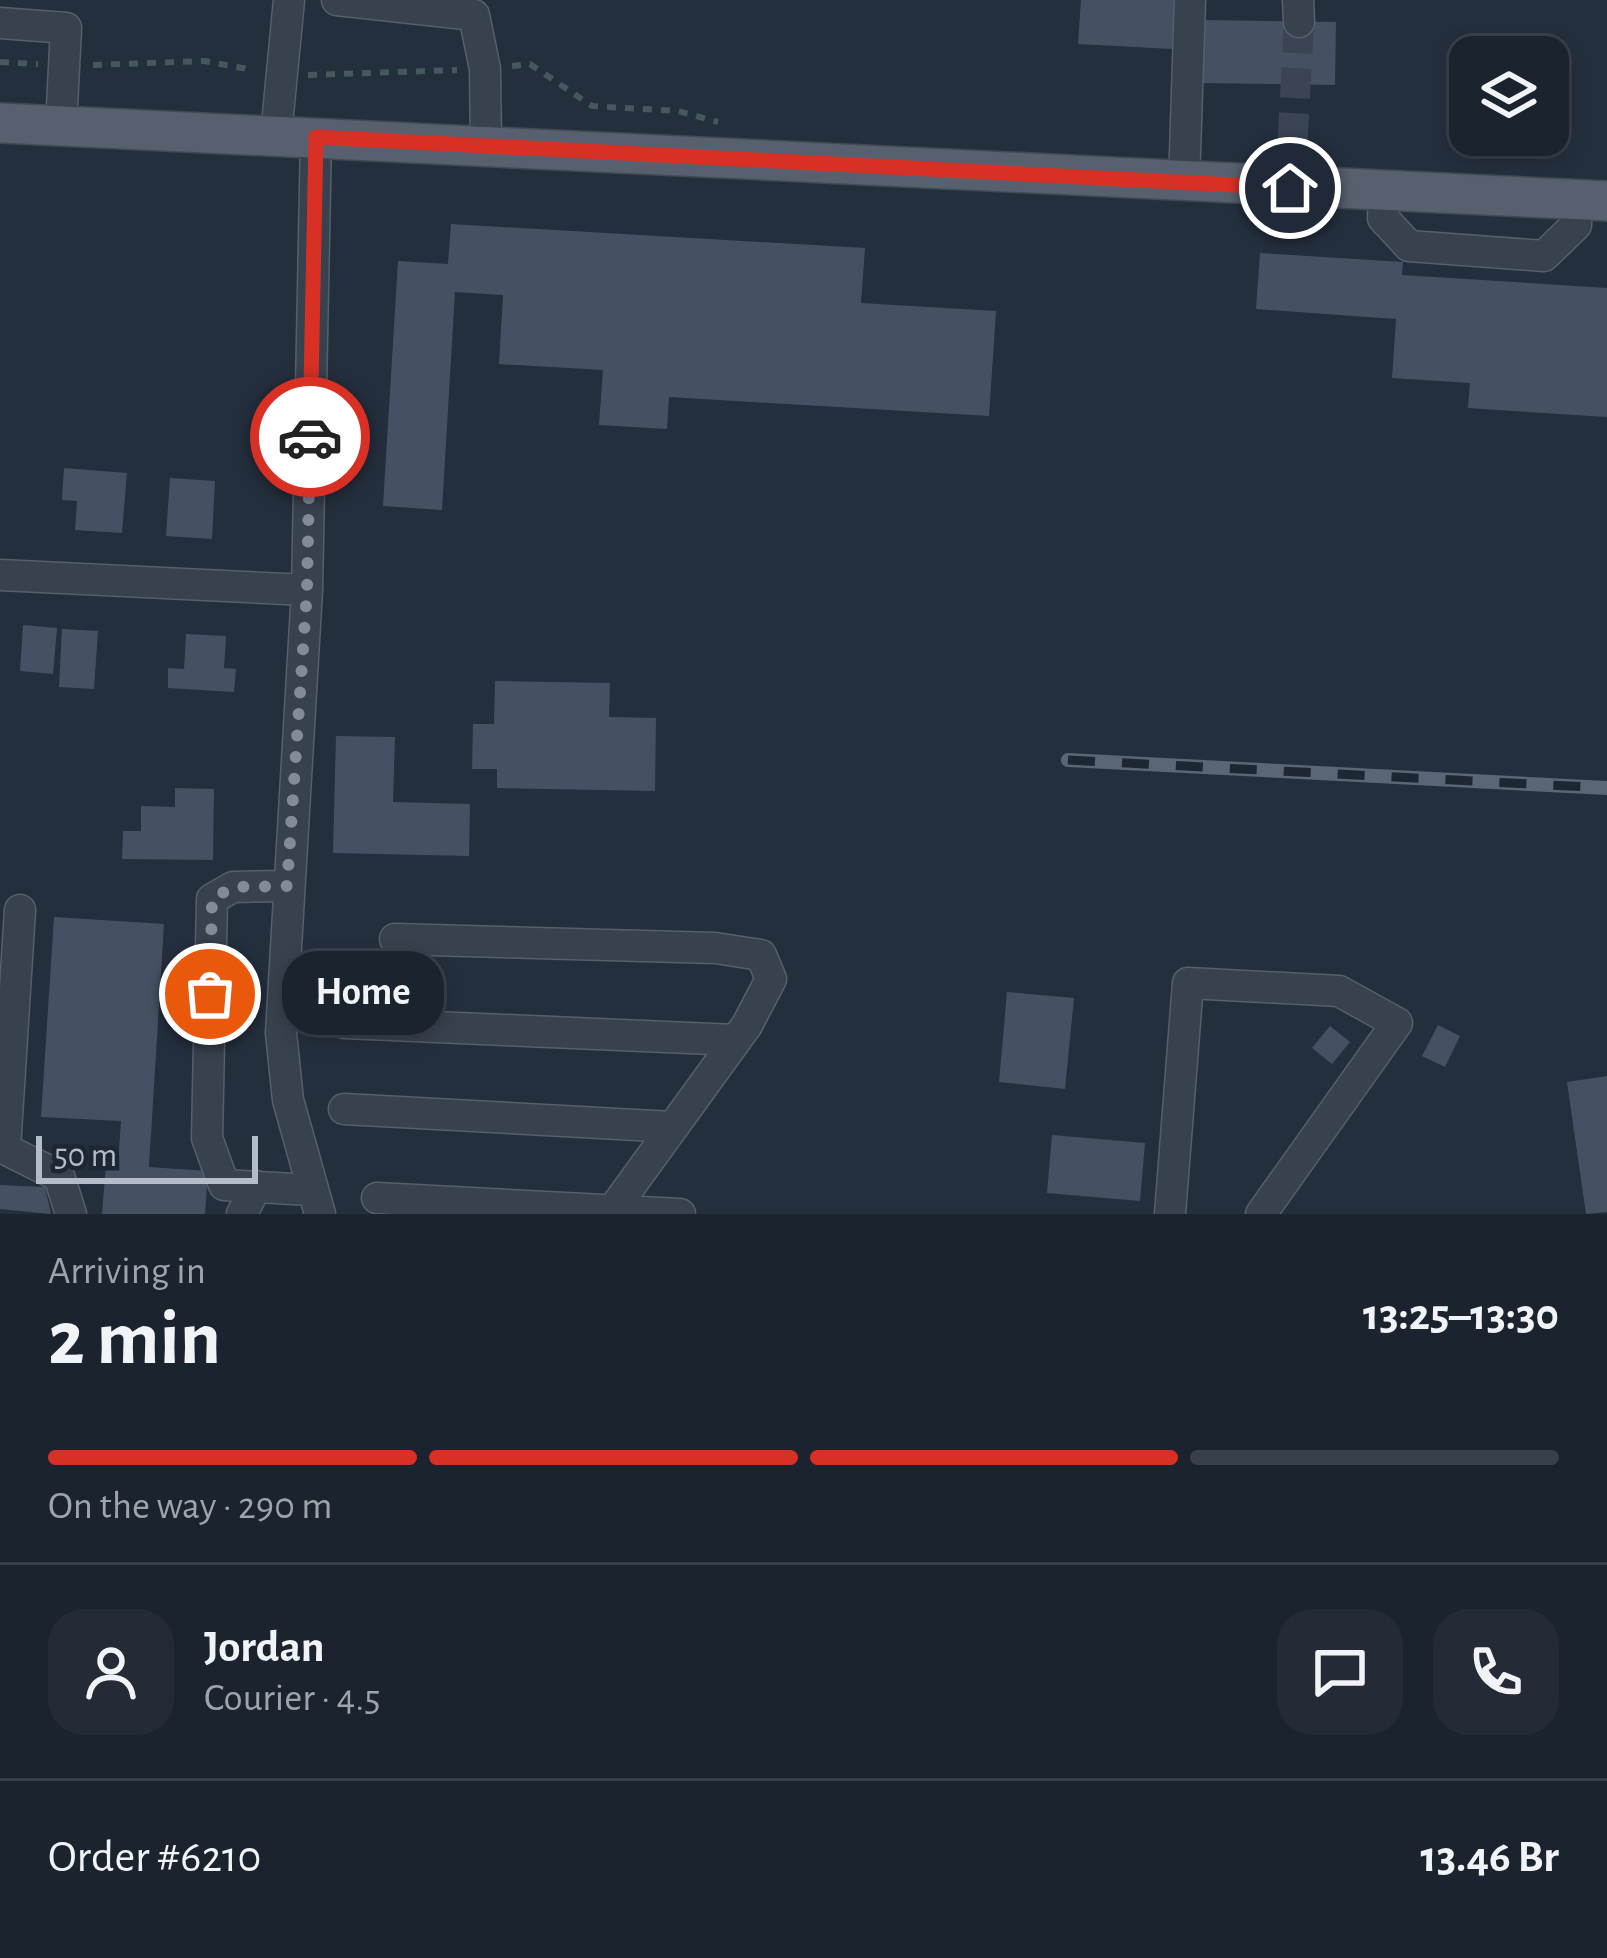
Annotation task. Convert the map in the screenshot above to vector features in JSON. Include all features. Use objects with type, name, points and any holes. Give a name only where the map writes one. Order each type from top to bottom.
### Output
[{"type":"main road","points":[[0,123],[1591,200]]},
{"type":"street","points":[[287,886],[233,887],[212,899],[207,1138],[224,1185],[249,1200],[315,1202],[288,1100],[280,1033],[307,590],[296,136],[281,76],[289,0]]},
{"type":"street","points":[[337,0],[475,15],[485,69],[486,147]]},
{"type":"street","points":[[1184,183],[1190,0]]},
{"type":"street","points":[[0,23],[66,14],[61,126]]},
{"type":"street","points":[[1384,192],[1383,218],[1409,246],[1544,256],[1576,225],[1591,200]]},
{"type":"street","points":[[0,574],[307,590]]},
{"type":"street","points":[[20,910],[5,1149],[59,1176],[70,1214]]},
{"type":"street","points":[[395,939],[715,948],[761,955],[771,979],[736,1040],[611,1212]]},
{"type":"street","points":[[1170,1214],[1188,983],[1339,991],[1397,1023],[1261,1214]]},
{"type":"street","points":[[344,1023],[736,1040]]},
{"type":"street","points":[[344,1109],[673,1127]]},
{"type":"street","points":[[377,1198],[680,1214]]},
{"type":"path","points":[[0,62],[66,66],[204,61],[281,76],[530,64],[592,106],[679,111],[722,124]]},
{"type":"building","points":[[1081,0],[1175,0],[1172,49],[1078,44]]},
{"type":"building","points":[[1203,20],[1336,22],[1335,85],[1202,83]]},
{"type":"building","points":[[451,224],[865,248],[861,303],[996,311],[989,416],[669,397],[667,429],[599,425],[603,370],[499,364],[503,295],[455,292],[442,510],[383,506],[398,261],[448,264]]},
{"type":"building","points":[[1260,253],[1403,262],[1402,275],[1607,288],[1607,417],[1468,408],[1470,383],[1392,378],[1396,319],[1256,309]]},
{"type":"building","points":[[64,468],[127,473],[122,533],[75,530],[77,501],[62,500]]},
{"type":"building","points":[[170,478],[215,481],[212,539],[166,536]]},
{"type":"building","points":[[23,625],[57,628],[53,674],[20,671]]},
{"type":"building","points":[[62,629],[98,631],[94,689],[59,687]]},
{"type":"building","points":[[186,634],[226,636],[224,668],[236,669],[234,692],[168,688],[168,668],[184,669]]},
{"type":"building","points":[[495,681],[610,683],[609,717],[656,718],[655,791],[497,788],[497,769],[472,769],[473,724],[494,724]]},
{"type":"building","points":[[336,736],[395,737],[393,802],[470,804],[469,856],[333,853]]},
{"type":"building","points":[[175,788],[214,789],[213,860],[122,859],[123,831],[141,831],[141,806],[175,807]]},
{"type":"building","points":[[54,917],[164,924],[149,1167],[208,1171],[205,1214],[102,1214],[106,1164],[118,1165],[121,1121],[41,1117]]},
{"type":"building","points":[[1007,992],[1074,998],[1065,1089],[999,1082]]},
{"type":"building","points":[[1438,1025],[1460,1036],[1445,1067],[1422,1056]]},
{"type":"building","points":[[1330,1026],[1350,1042],[1332,1064],[1312,1048]]},
{"type":"building","points":[[1607,1076],[1607,1212],[1586,1214],[1567,1082]]},
{"type":"building","points":[[1052,1135],[1145,1143],[1140,1201],[1047,1193]]},
{"type":"building","points":[[0,1185],[45,1187],[51,1214],[0,1209]]},
{"type":"tunnel","points":[[1290,188],[1299,22]]},
{"type":"railway","points":[[1068,760],[1607,788]]},
{"type":"way so far","points":[[210,994],[212,899],[233,887],[287,886],[307,590],[310,437]]},
{"type":"place","name":"Home","points":[[210,994]]},
{"type":"route","points":[[310,437],[316,137],[1290,188]]}]
